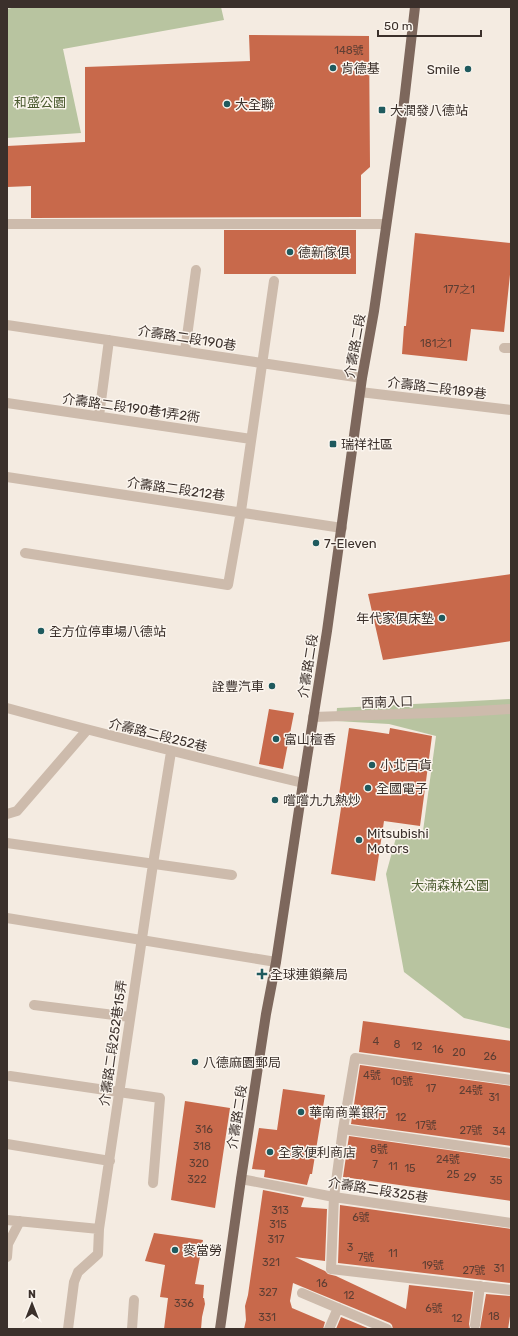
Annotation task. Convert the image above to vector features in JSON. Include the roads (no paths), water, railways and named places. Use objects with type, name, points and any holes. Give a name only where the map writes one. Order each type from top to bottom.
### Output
[{"type":"main road","name":"介壽路二段","points":[[220,1329],[240,1179],[266,1014],[276,962],[327,632],[362,378],[374,311],[404,102],[415,7]]},
{"type":"street","points":[[7,224],[386,224]]},
{"type":"street","points":[[185,351],[196,270]]},
{"type":"street","points":[[25,553],[228,585],[241,512],[274,281]]},
{"type":"street","name":"介壽路二段190巷","points":[[7,325],[362,378]]},
{"type":"street","points":[[99,416],[109,340]]},
{"type":"street","name":"介壽路二段189巷","points":[[360,392],[511,410]]},
{"type":"street","name":"介壽路二段190巷1弄2衖","points":[[7,403],[251,439]]},
{"type":"street","name":"介壽路二段212巷","points":[[7,477],[342,528]]},
{"type":"street","name":"介壽路二段252巷","points":[[7,708],[172,752],[303,783]]},
{"type":"street","name":"西南入口","points":[[313,717],[511,709]]},
{"type":"street","points":[[7,814],[17,810],[88,730]]},
{"type":"street","name":"介壽路二段252巷15弄","points":[[68,1329],[74,1282],[78,1272],[98,1254],[99,1229],[130,1018],[153,864],[172,752]]},
{"type":"street","points":[[7,843],[232,875]]},
{"type":"street","points":[[7,918],[276,962]]},
{"type":"street","points":[[34,1005],[130,1018]]},
{"type":"street","points":[[511,1080],[355,1058],[334,1196],[331,1269],[511,1290]]},
{"type":"street","points":[[10,1076],[160,1098],[153,1183]]},
{"type":"street","points":[[343,1130],[511,1153]]},
{"type":"street","points":[[7,1144],[110,1161]]},
{"type":"street","name":"介壽路二段325巷","points":[[240,1179],[334,1196],[511,1223]]},
{"type":"street","points":[[7,1220],[99,1229]]},
{"type":"street","points":[[7,1258],[8,1244],[20,1221]]},
{"type":"street","points":[[475,1324],[480,1286]]},
{"type":"street","points":[[302,1294],[387,1329]]},
{"type":"street","points":[[132,1329],[134,1300]]},
{"type":"street","points":[[329,1329],[338,1308]]},
{"type":"place","name":"肯德基","points":[[333,68]]},
{"type":"place","name":"Smile","points":[[468,69]]},
{"type":"place","name":"大全聯","points":[[227,104]]},
{"type":"place","name":"大潤發八德站","points":[[382,110]]},
{"type":"place","name":"德新傢俱","points":[[290,252]]},
{"type":"place","name":"瑞祥社區","points":[[333,444]]},
{"type":"place","name":"7-Eleven","points":[[316,543]]},
{"type":"place","name":"年代家俱床墊","points":[[442,618]]},
{"type":"place","name":"全方位停車場八德站","points":[[41,631]]},
{"type":"place","name":"詮豐汽車","points":[[272,686]]},
{"type":"place","name":"富山檀香","points":[[276,739]]},
{"type":"place","name":"小北百貨","points":[[372,765]]},
{"type":"place","name":"全國電子","points":[[368,788]]},
{"type":"place","name":"嚐嚐九九熱炒","points":[[275,800]]},
{"type":"place","name":"Mitsubishi Motors","points":[[359,840]]},
{"type":"place","name":"全球連鎖藥局","points":[[262,974]]},
{"type":"place","name":"八德麻園郵局","points":[[195,1062]]},
{"type":"place","name":"華南商業銀行","points":[[301,1112]]},
{"type":"place","name":"全家便利商店","points":[[270,1152]]},
{"type":"place","name":"麥當勞","points":[[175,1250]]},
{"type":"park label","name":"和盛公園","points":[[40,102]]},
{"type":"park label","name":"大湳森林公園","points":[[450,885]]}]
